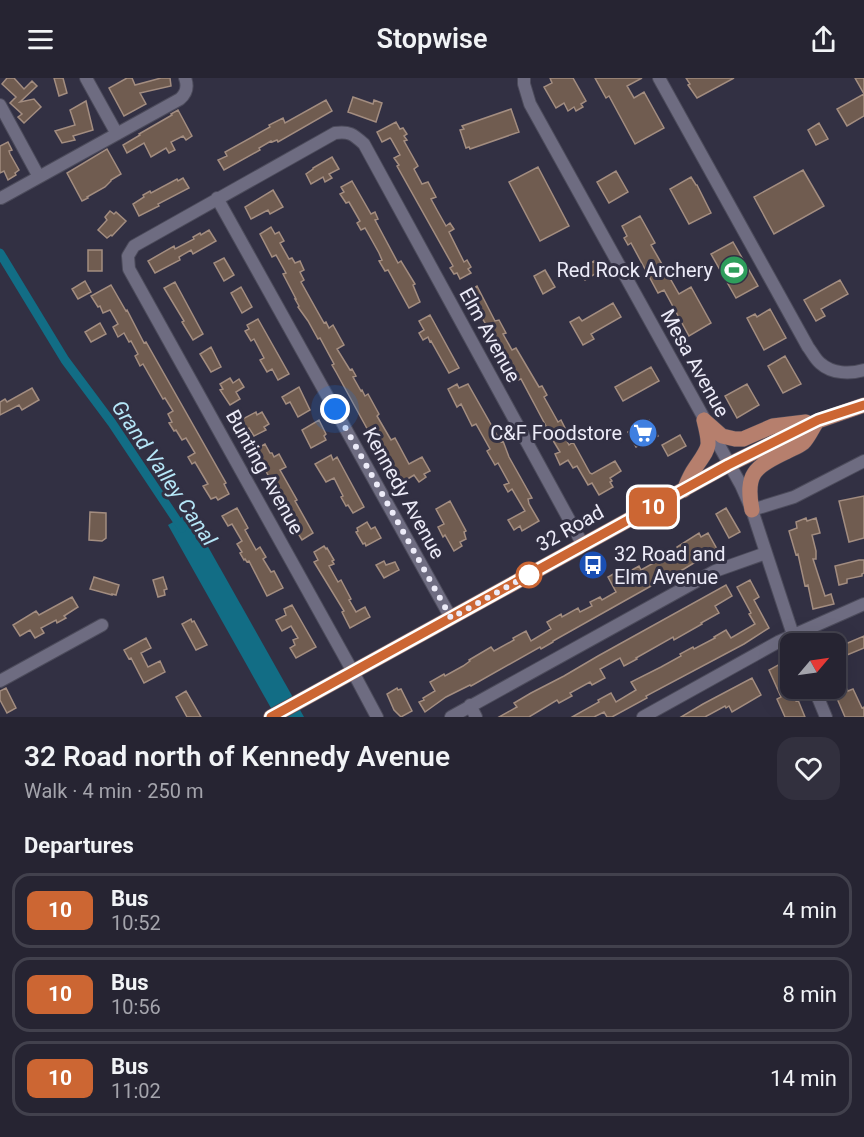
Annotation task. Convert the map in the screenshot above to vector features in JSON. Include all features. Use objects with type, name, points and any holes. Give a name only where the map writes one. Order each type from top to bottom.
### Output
[{"type":"main road","name":"32 Road","points":[[271,717],[728,465],[818,420],[864,405]]},
{"type":"main road","points":[[704,420],[722,436],[735,440],[743,439],[773,426],[818,420]]},
{"type":"main road","points":[[684,489],[708,449],[708,435],[704,420]]},
{"type":"main road","points":[[752,510],[749,492],[753,475],[758,468],[768,460],[802,443],[818,420]]},
{"type":"street","points":[[86,78],[117,134]]},
{"type":"street","points":[[1,198],[180,99],[187,88],[185,78]]},
{"type":"street","name":"Mesa Avenue","points":[[524,78],[530,104],[741,485],[752,510],[792,633]]},
{"type":"street","points":[[659,78],[808,347],[820,363],[831,370],[846,373],[864,370]]},
{"type":"street","points":[[0,105],[39,177]]},
{"type":"street","name":"Elm Avenue","points":[[217,198],[335,133],[346,131],[356,136],[364,144],[583,545]]},
{"type":"street","name":"Bunting Avenue","points":[[217,198],[134,246],[128,256],[129,269],[377,717]]},
{"type":"street","name":"Kennedy Avenue","points":[[217,198],[451,618]]},
{"type":"street","points":[[752,510],[794,497],[864,461]]},
{"type":"street","points":[[451,717],[715,571],[766,553]]},
{"type":"street","points":[[806,633],[864,604]]},
{"type":"street","points":[[0,681],[102,625]]},
{"type":"street","points":[[643,717],[780,642]]},
{"type":"street","points":[[819,699],[826,717]]},
{"type":"street","points":[[470,705],[476,717]]},
{"type":"water","points":[[189,513],[304,717],[276,717],[168,525]]},
{"type":"building","points":[[7,78],[14,78],[24,89],[32,81],[37,86],[20,102],[34,99],[41,107],[24,123],[18,117],[22,114],[10,103],[16,97],[2,84]]},
{"type":"building","points":[[54,78],[63,78],[67,93],[59,96]]},
{"type":"building","points":[[127,78],[132,78],[135,85],[170,78],[171,86],[140,93],[146,104],[124,116],[109,88]]},
{"type":"building","points":[[550,78],[573,78],[586,101],[581,104],[583,107],[576,111],[574,107],[568,111],[564,103],[556,108],[544,87],[552,83]]},
{"type":"building","points":[[595,78],[642,78],[627,86],[634,98],[644,92],[664,128],[635,144],[609,96],[606,98]]},
{"type":"building","points":[[686,78],[734,78],[697,98]]},
{"type":"building","points":[[855,78],[864,78],[864,94]]},
{"type":"building","points":[[864,94],[864,116],[847,126],[837,109]]},
{"type":"building","points":[[353,97],[373,104],[374,100],[382,103],[376,122],[348,112]]},
{"type":"building","points":[[326,100],[332,111],[278,142],[277,140],[271,141],[259,148],[260,150],[224,170],[218,160],[227,156],[225,152],[270,127],[269,125],[283,118],[285,123]]},
{"type":"building","points":[[86,101],[93,130],[73,136],[75,140],[62,143],[55,131],[75,125],[70,110]]},
{"type":"building","points":[[511,109],[519,132],[470,149],[466,148],[460,130],[464,129],[462,126]]},
{"type":"building","points":[[178,110],[192,136],[186,140],[183,136],[171,142],[175,150],[169,153],[166,148],[151,157],[144,143],[127,153],[123,145]]},
{"type":"building","points":[[396,122],[407,134],[404,136],[407,140],[404,141],[418,166],[414,169],[422,184],[428,182],[436,197],[431,199],[446,226],[450,223],[454,229],[449,232],[464,262],[467,260],[471,267],[468,269],[471,273],[460,279],[457,273],[454,274],[450,268],[453,266],[397,166],[399,165],[394,158],[400,155],[391,139],[382,142],[377,132]]},
{"type":"building","points":[[819,123],[828,139],[816,145],[808,130]]},
{"type":"building","points":[[8,142],[12,150],[9,151],[10,154],[19,170],[8,180],[4,171],[0,173],[0,146]]},
{"type":"building","points":[[107,149],[121,174],[82,201],[67,173]]},
{"type":"building","points":[[332,157],[339,169],[329,174],[332,178],[325,182],[323,177],[311,184],[306,174]]},
{"type":"building","points":[[538,167],[569,226],[540,241],[509,182]]},
{"type":"building","points":[[803,170],[824,206],[774,234],[754,197]]},
{"type":"building","points":[[616,171],[628,192],[609,203],[597,182]]},
{"type":"building","points":[[691,177],[711,213],[689,224],[670,189]]},
{"type":"building","points":[[183,178],[189,188],[139,216],[133,204],[144,197],[143,195]]},
{"type":"building","points":[[352,181],[371,214],[375,212],[378,219],[375,220],[398,263],[401,261],[415,284],[413,285],[420,302],[409,308],[388,270],[385,271],[379,261],[382,260],[365,228],[361,230],[357,223],[360,221],[349,202],[346,203],[340,194],[344,192],[341,187]]},
{"type":"building","points":[[273,190],[283,207],[270,214],[268,210],[251,219],[245,207]]},
{"type":"building","points":[[110,211],[114,214],[116,212],[126,221],[112,236],[107,238],[98,230],[107,220],[105,217]]},
{"type":"building","points":[[640,216],[655,243],[651,245],[679,294],[691,287],[711,323],[689,336],[664,290],[658,293],[631,243],[628,245],[624,238],[627,236],[622,226]]},
{"type":"building","points":[[271,227],[275,234],[279,232],[284,241],[280,243],[289,259],[292,258],[295,263],[300,261],[304,270],[300,272],[304,280],[301,282],[324,323],[326,322],[329,328],[333,325],[344,345],[337,349],[356,376],[353,377],[361,391],[365,396],[368,394],[391,440],[395,438],[409,464],[422,457],[430,471],[424,474],[426,477],[419,482],[414,475],[398,485],[332,365],[334,364],[320,338],[318,339],[298,307],[283,274],[286,273],[276,255],[272,257],[260,234]]},
{"type":"building","points":[[209,230],[216,241],[193,254],[191,250],[179,257],[180,260],[155,273],[148,261]]},
{"type":"building","name":"Red Rock Archery","points":[[733,242],[758,286],[736,298],[711,254]]},
{"type":"building","points":[[88,250],[102,250],[102,271],[88,271]]},
{"type":"building","points":[[224,258],[234,275],[224,281],[214,263]]},
{"type":"building","points":[[594,261],[600,271],[585,280],[579,269]]},
{"type":"building","points":[[545,270],[555,287],[543,294],[534,276]]},
{"type":"building","points":[[840,280],[848,294],[821,309],[825,316],[816,321],[804,300]]},
{"type":"building","points":[[85,281],[91,292],[78,299],[72,289]]},
{"type":"building","points":[[175,282],[203,334],[193,340],[164,288]]},
{"type":"building","points":[[111,285],[226,483],[224,484],[229,494],[218,500],[216,497],[211,499],[203,486],[208,484],[195,462],[192,464],[188,457],[195,453],[186,438],[182,440],[169,423],[172,422],[168,414],[173,411],[165,398],[163,399],[143,364],[140,366],[135,356],[138,354],[131,341],[129,342],[124,333],[118,337],[113,327],[118,324],[110,310],[103,313],[91,296]]},
{"type":"building","points":[[477,286],[495,321],[499,320],[506,333],[503,334],[512,350],[516,348],[539,387],[542,386],[547,395],[544,397],[558,422],[561,420],[566,430],[562,432],[569,445],[573,442],[590,473],[615,461],[621,471],[610,478],[613,487],[599,495],[592,483],[588,485],[577,466],[573,468],[568,460],[560,465],[555,454],[560,452],[521,379],[518,380],[499,346],[497,347],[491,338],[487,326],[469,297],[467,292]]},
{"type":"building","points":[[241,287],[252,307],[242,313],[231,293]]},
{"type":"building","points":[[613,303],[621,317],[591,334],[594,339],[583,345],[570,322],[579,317],[582,321]]},
{"type":"building","points":[[770,309],[786,338],[764,350],[747,318],[755,314],[757,317]]},
{"type":"building","points":[[430,315],[459,368],[449,373],[428,337],[423,340],[419,333],[424,330],[419,321]]},
{"type":"building","points":[[258,319],[289,374],[278,380],[272,369],[267,372],[260,360],[264,358],[254,339],[251,341],[245,331],[249,329],[247,325]]},
{"type":"building","points":[[100,323],[106,334],[91,342],[85,332]]},
{"type":"building","points":[[211,347],[221,367],[211,372],[200,354]]},
{"type":"building","points":[[785,356],[801,384],[783,393],[768,366]]},
{"type":"building","points":[[651,367],[659,381],[623,401],[615,387]]},
{"type":"building","points":[[230,378],[233,383],[239,379],[244,387],[236,392],[240,399],[230,405],[220,390],[223,389],[220,384]]},
{"type":"building","points":[[457,384],[459,388],[468,384],[501,442],[503,441],[509,457],[532,498],[528,499],[529,504],[539,521],[522,531],[520,526],[514,530],[508,520],[525,511],[512,489],[508,492],[504,485],[509,483],[498,463],[495,465],[487,451],[490,449],[476,424],[472,426],[461,404],[457,407],[448,389]]},
{"type":"building","points":[[747,384],[759,405],[737,418],[725,396]]},
{"type":"building","points":[[299,387],[310,410],[298,417],[290,402],[286,404],[282,397]]},
{"type":"building","points":[[32,388],[39,400],[22,410],[19,405],[0,415],[0,402],[5,399],[7,402]]},
{"type":"building","points":[[256,412],[257,415],[262,412],[269,424],[264,427],[266,430],[254,436],[249,428],[243,432],[237,422]]},
{"type":"building","points":[[319,420],[326,434],[324,436],[326,440],[311,448],[302,430]]},
{"type":"building","name":"C&F Foodstore","points":[[649,420],[658,436],[636,447],[628,432]]},
{"type":"building","points":[[680,435],[686,446],[668,456],[662,445]]},
{"type":"building","points":[[265,444],[274,457],[279,454],[286,467],[280,470],[313,533],[302,540],[254,450]]},
{"type":"building","points":[[331,455],[333,460],[337,457],[364,507],[353,513],[341,497],[343,496],[334,478],[326,482],[315,464]]},
{"type":"building","points":[[864,496],[864,538],[849,542],[839,501]]},
{"type":"building","points":[[450,501],[466,531],[464,532],[466,539],[460,542],[462,546],[454,551],[438,527],[444,524],[436,509]]},
{"type":"building","points":[[237,508],[256,550],[260,547],[266,557],[263,559],[271,572],[274,571],[283,588],[267,596],[249,561],[244,560],[240,553],[242,552],[237,544],[242,541],[232,524],[228,526],[222,516]]},
{"type":"building","points":[[726,508],[740,532],[729,538],[716,514]]},
{"type":"building","points":[[90,512],[106,513],[106,538],[102,541],[89,540]]},
{"type":"building","points":[[806,518],[807,521],[816,518],[820,533],[812,535],[816,551],[816,559],[813,559],[825,596],[831,594],[834,604],[813,609],[808,585],[805,586],[798,554],[796,555],[789,531],[797,528],[796,522]]},
{"type":"building","points":[[367,522],[371,529],[375,527],[381,538],[366,546],[356,532],[357,528]]},
{"type":"building","points":[[699,533],[701,537],[708,533],[717,549],[541,649],[540,647],[471,686],[446,697],[425,712],[419,702],[435,691],[430,682],[463,666],[491,647],[494,651],[526,631],[531,641],[551,629],[547,622],[578,608],[580,612],[592,606],[590,602],[600,597],[602,600],[616,592],[608,577],[615,573],[617,576],[623,575],[639,566],[641,570],[659,560],[661,563],[680,553],[677,547]]},
{"type":"building","points":[[324,546],[334,560],[332,561],[334,564],[329,566],[338,582],[341,580],[356,612],[365,607],[370,617],[350,628],[342,612],[344,611],[314,562],[318,560],[314,552]]},
{"type":"building","points":[[864,560],[862,576],[847,579],[847,583],[839,585],[835,566]]},
{"type":"building","points":[[384,561],[386,565],[395,562],[399,570],[384,578],[376,565]]},
{"type":"building","points":[[94,577],[119,585],[116,595],[90,589]]},
{"type":"building","points":[[163,577],[167,589],[164,590],[165,595],[158,597],[153,580]]},
{"type":"building","points":[[750,580],[759,597],[754,600],[769,628],[612,717],[607,717],[604,712],[594,717],[572,717],[611,693],[616,702],[636,690],[631,682],[726,630],[731,638],[755,624],[737,587]]},
{"type":"building","points":[[726,585],[732,596],[715,606],[719,613],[702,624],[674,640],[673,637],[624,666],[620,658],[600,669],[605,678],[592,685],[590,682],[570,693],[572,696],[559,703],[557,700],[529,717],[499,717],[517,707],[514,703],[531,693]]},
{"type":"building","points":[[72,597],[78,607],[64,616],[66,618],[57,623],[56,620],[41,628],[44,633],[35,638],[30,630],[20,636],[13,625],[36,611],[39,615]]},
{"type":"building","points":[[292,605],[316,647],[296,658],[290,648],[295,645],[293,640],[298,638],[291,626],[282,631],[276,620],[286,615],[284,609]]},
{"type":"building","points":[[191,619],[207,645],[196,650],[182,624]]},
{"type":"building","points":[[864,636],[864,648],[847,655],[846,644]]},
{"type":"building","points":[[146,638],[151,648],[141,653],[148,667],[160,661],[165,672],[144,683],[131,658],[129,659],[124,650]]},
{"type":"building","points":[[780,664],[780,695],[769,670]]},
{"type":"building","points":[[752,678],[761,695],[732,712],[729,706],[726,708],[725,706],[705,717],[681,717],[703,704]]},
{"type":"building","points":[[846,687],[848,691],[853,689],[862,708],[864,707],[864,717],[845,717],[837,699],[846,699]]},
{"type":"building","points":[[6,688],[16,708],[7,713],[0,700],[0,691]]},
{"type":"building","points":[[397,688],[401,689],[412,711],[401,717],[394,710],[387,694]]},
{"type":"building","points":[[186,691],[201,717],[187,717],[176,697]]},
{"type":"building","points":[[777,699],[798,700],[805,717],[785,717]]},
{"type":"waterway","name":"Grand Valley Canal","points":[[0,253],[65,360],[112,423],[182,528]]},
{"type":"bus line","name":"10","points":[[271,717],[728,465],[818,420],[864,405]]},
{"type":"place","name":"Red Rock Archery","points":[[734,270]]},
{"type":"place","name":"C&F Foodstore","points":[[643,433]]},
{"type":"place","name":"32 Road and Elm Avenue","points":[[593,565]]},
{"type":"route","points":[[335,409],[451,618],[532,573],[529,575]]}]
